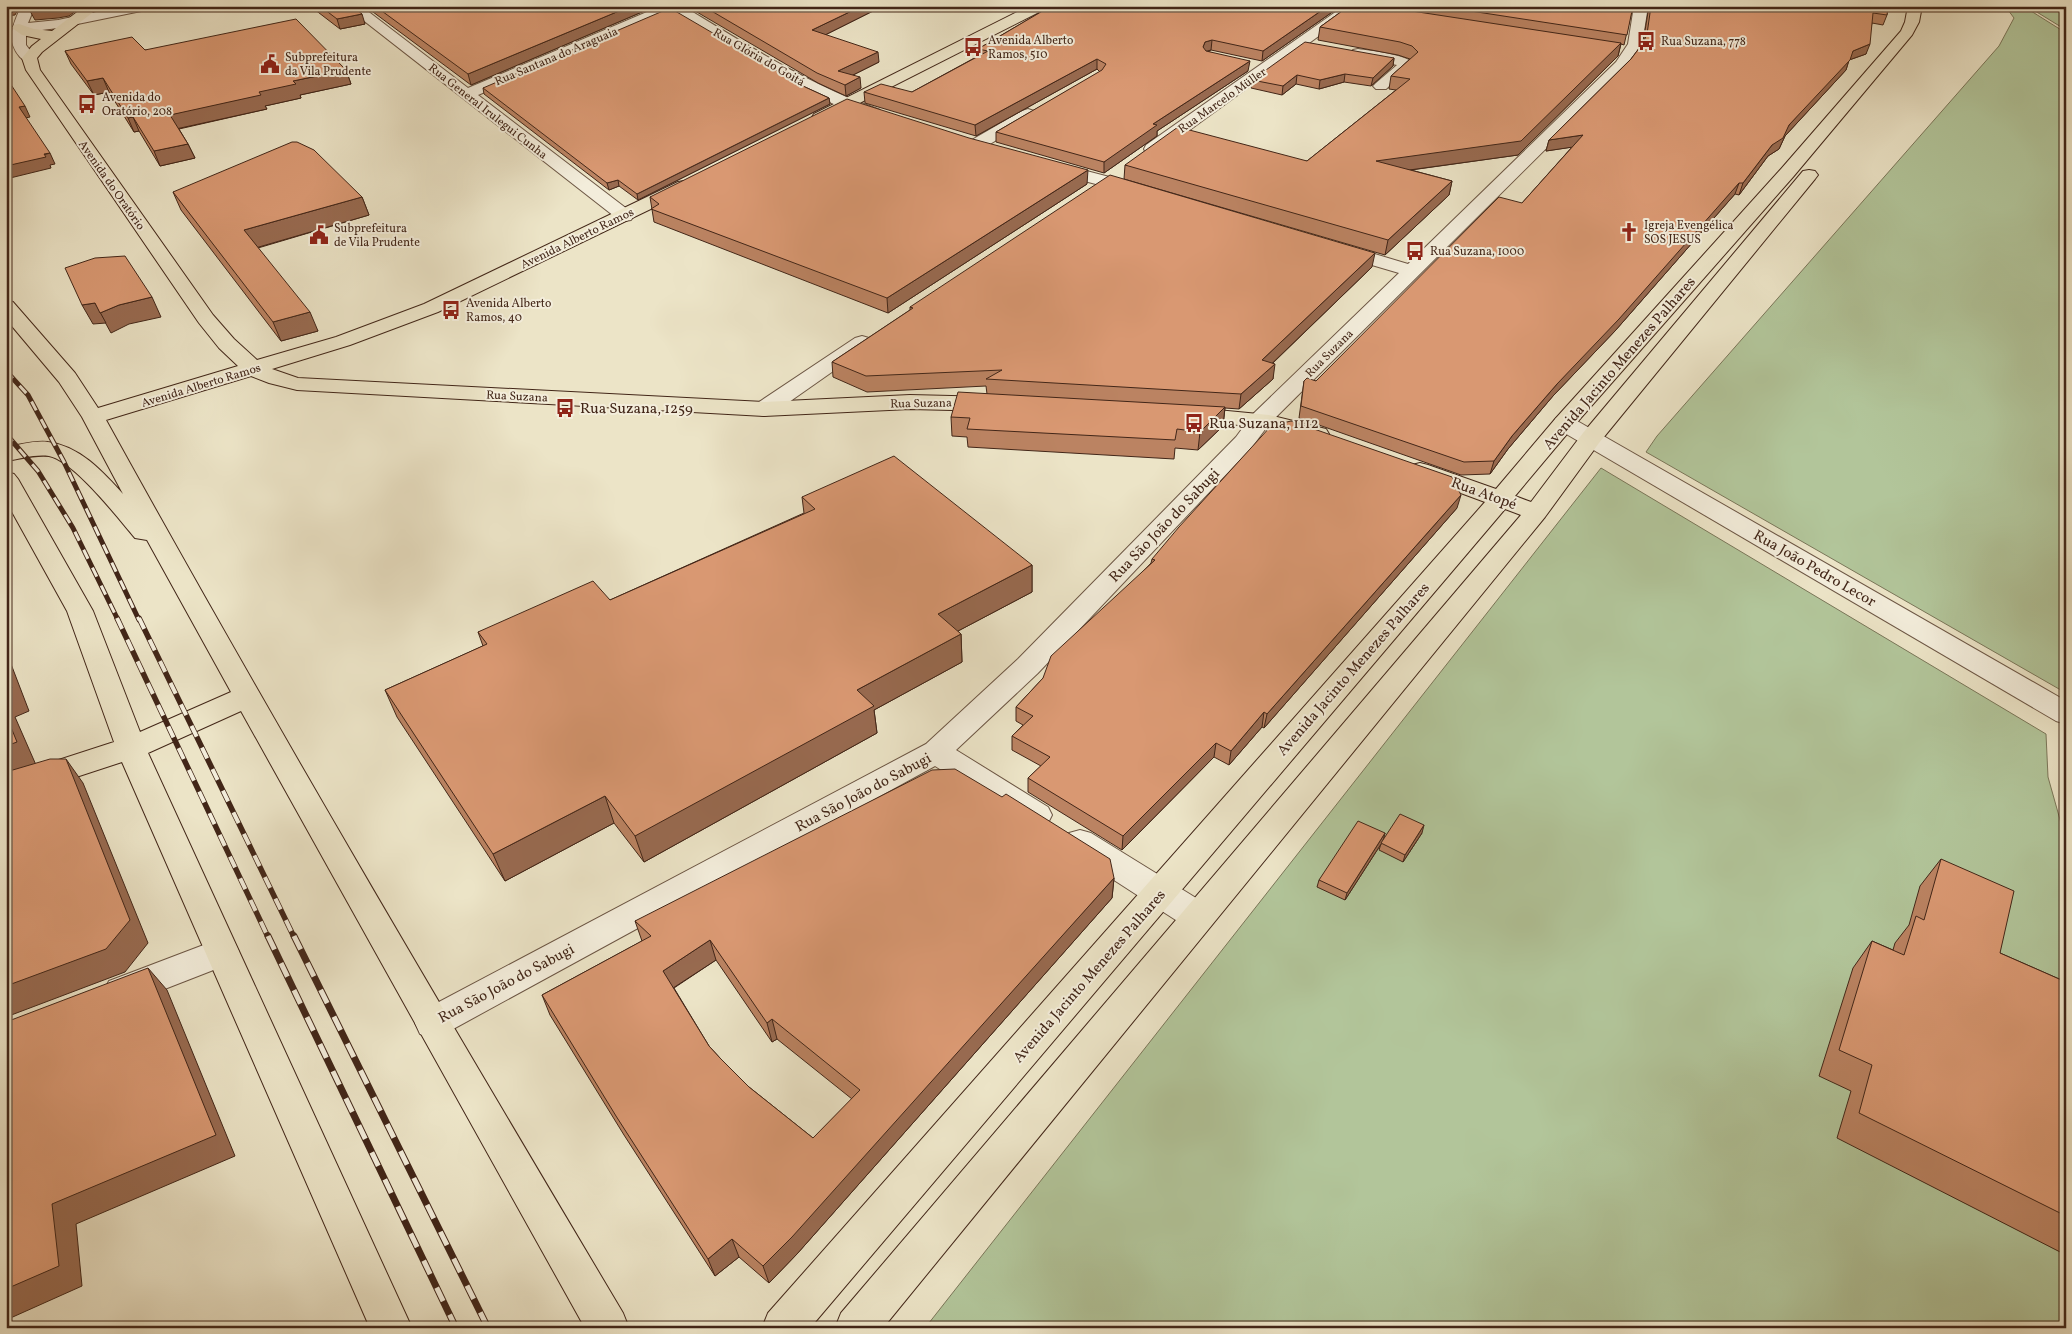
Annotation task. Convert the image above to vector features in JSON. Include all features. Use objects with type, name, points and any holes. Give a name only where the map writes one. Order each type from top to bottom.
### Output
[{"type":"main road","points":[[29,58],[37,49],[94,6]]},
{"type":"main road","points":[[802,126],[1040,6]]},
{"type":"main road","name":"Avenida Jacinto Menezes Palhares","points":[[1834,131],[1906,32],[1912,22],[1914,6]]},
{"type":"main road","name":"Avenida Jacinto Menezes Palhares","points":[[856,1328],[1536,512],[1724,261],[1924,27],[1929,17],[1930,6]]},
{"type":"main road","points":[[19,28],[26,33],[36,35],[55,35]]},
{"type":"main road","name":"Avenida do Oratório","points":[[29,58],[33,70],[206,319],[229,347],[256,369]]},
{"type":"main road","name":"Avenida Alberto Ramos","points":[[93,417],[343,341],[431,308],[625,216],[696,180]]},
{"type":"main road","name":"Avenida Jacinto Menezes Palhares","points":[[783,1328],[1564,423],[1724,261]]},
{"type":"main road","points":[[6,306],[67,378],[93,417],[176,570],[432,1023],[608,1328]]},
{"type":"main road","name":"Rua Suzana","points":[[256,369],[269,376],[297,384],[764,409],[910,402],[1012,405]]},
{"type":"main road","points":[[1166,413],[1261,419],[1288,424],[1335,440]]},
{"type":"main road","points":[[6,454],[50,449],[74,458],[103,487],[176,570]]},
{"type":"main road","name":"Rua Atopé","points":[[1400,463],[1536,512]]},
{"type":"main road","points":[[6,479],[80,611],[131,748],[391,1328]]},
{"type":"main road","points":[[6,788],[131,748],[248,696]]},
{"type":"street","points":[[28,6],[19,28],[19,46],[29,58]]},
{"type":"street","points":[[19,28],[74,21],[146,6]]},
{"type":"street","name":"Rua General Irulegui Cunha","points":[[352,6],[625,216]]},
{"type":"street","name":"Rua Santana do Araguaia","points":[[467,94],[673,6]]},
{"type":"street","name":"Rua Glória do Goitá","points":[[673,6],[812,88],[846,104],[894,119]]},
{"type":"street","name":"Rua Suzana","points":[[1261,419],[1622,66],[1632,52],[1641,6]]},
{"type":"street","name":"Rua Marcelo Müller","points":[[1139,159],[1302,44],[1358,9]]},
{"type":"street","points":[[1302,44],[1321,48]]},
{"type":"street","points":[[1612,49],[1632,52]]},
{"type":"street","points":[[1340,51],[1396,60],[1407,64],[1381,86]]},
{"type":"street","points":[[1249,65],[1266,69]]},
{"type":"street","points":[[976,145],[1043,106]]},
{"type":"street","points":[[958,139],[995,150]]},
{"type":"street","points":[[1032,162],[1156,195]]},
{"type":"street","points":[[1090,192],[1123,170]]},
{"type":"street","points":[[1317,243],[1412,271]]},
{"type":"street","points":[[764,409],[879,331]]},
{"type":"street","name":"Rua São João do Sabugi","points":[[432,1023],[936,752],[1028,666],[1244,442],[1261,419]]},
{"type":"street","name":"Rua João Pedro Lecor","points":[[1564,423],[2066,714]]},
{"type":"street","points":[[936,752],[1198,916]]},
{"type":"street","points":[[96,1000],[222,952]]},
{"type":"green space","points":[[2005,6],[2023,6],[2066,33],[2066,693],[1646,452],[1657,436],[1999,46],[2014,18]]},
{"type":"green space","points":[[2027,6],[2066,6],[2066,30]]},
{"type":"green space","points":[[1601,468],[2046,734],[2048,777],[2066,841],[2066,1328],[925,1328]]},
{"type":"building","points":[[33,6],[63,6],[30,11]]},
{"type":"building","points":[[320,6],[352,6],[362,14],[337,19]]},
{"type":"building","points":[[375,6],[631,6],[468,74]]},
{"type":"building","points":[[703,6],[862,6],[812,30],[878,52],[838,71],[860,77],[845,85],[817,73]]},
{"type":"building","points":[[1051,6],[1328,6],[1263,51],[1212,40],[1205,42],[1203,47],[1206,51],[1250,61],[1153,124],[1157,125],[1104,162],[996,132],[1102,70],[1106,64],[1097,59],[975,125],[864,92],[881,84],[912,92],[988,51],[978,49]]},
{"type":"building","points":[[1349,6],[1379,6],[1621,43],[1521,141],[1376,161],[1452,181],[1388,240],[1125,165],[1178,127],[1307,161],[1410,79],[1391,76],[1418,52],[1412,46],[1400,42],[1320,27]]},
{"type":"building","points":[[1438,6],[1633,6],[1627,35]]},
{"type":"building","points":[[1651,6],[1888,6],[1887,15],[1873,13],[1870,44],[1853,51],[1850,60],[1789,125],[1783,138],[1772,145],[1743,183],[1739,183],[1619,319],[1557,384],[1512,436],[1494,461],[1464,462],[1301,406],[1304,381],[1307,378],[1316,381],[1499,197],[1522,203],[1583,135],[1549,140],[1631,59],[1647,34]]},
{"type":"building","points":[[670,8],[805,87],[829,98],[637,194],[618,180],[607,183],[483,88]]},
{"type":"building","points":[[296,19],[346,70],[293,81],[296,84],[259,92],[261,95],[170,115],[188,144],[154,151],[133,117],[128,118],[103,78],[87,81],[65,51],[132,37],[145,50]]},
{"type":"building","points":[[1305,42],[1394,58],[1373,78],[1345,74],[1320,80],[1297,75],[1283,86],[1252,80]]},
{"type":"building","points":[[6,77],[25,106],[19,107],[50,153],[44,154],[46,157],[6,166]]},
{"type":"building","points":[[847,99],[969,138],[1088,170],[887,298],[651,209],[659,204],[650,197]]},
{"type":"building","points":[[292,142],[297,142],[314,150],[362,197],[244,230],[310,312],[273,322],[173,192]]},
{"type":"building","points":[[1110,175],[1375,253],[1262,360],[1275,364],[1241,394],[986,379],[1002,370],[866,376],[832,362],[913,308],[910,307]]},
{"type":"building","points":[[125,256],[152,297],[119,305],[100,313],[95,303],[82,305],[65,268],[95,258]]},
{"type":"building","points":[[958,392],[1225,407],[1200,432],[1177,429],[1175,440],[967,429],[970,418],[951,417]]},
{"type":"building","points":[[1291,421],[1452,477],[1461,495],[1267,714],[1264,712],[1231,751],[1216,743],[1123,836],[1028,778],[1050,757],[1012,736],[1033,716],[1016,707],[1043,678],[1051,656],[1155,560],[1152,559],[1179,527],[1271,426]]},
{"type":"building","points":[[894,456],[1032,565],[938,614],[961,634],[857,690],[874,706],[635,836],[605,796],[493,854],[385,690],[487,644],[478,632],[593,581],[610,600],[815,509],[802,497]]},
{"type":"building","points":[[6,674],[12,688],[6,690]]},
{"type":"building","points":[[6,715],[17,742],[6,746]]},
{"type":"building","points":[[50,759],[66,759],[130,920],[106,949],[6,986],[6,772]]},
{"type":"building","points":[[955,769],[1002,797],[1006,794],[1110,859],[1114,878],[792,1237],[763,1266],[732,1239],[708,1259],[616,1116],[542,995],[651,936],[635,921],[932,770]],"holes":[[[710,940],[767,1023],[772,1019],[860,1090],[813,1138],[749,1087],[709,1046],[663,971]]]},
{"type":"building","points":[[1400,814],[1424,825],[1405,855],[1381,843]]},
{"type":"building","points":[[1358,821],[1385,833],[1347,893],[1319,880]]},
{"type":"building","points":[[1941,859],[2014,891],[2000,953],[2066,982],[2066,1216],[1859,1113],[1872,1065],[1839,1050],[1872,941],[1904,955],[1916,916],[1924,920]]},
{"type":"building","points":[[148,968],[216,1135],[52,1204],[59,1266],[6,1289],[6,1022]]},
{"type":"railway","points":[[6,371],[28,395],[64,462],[139,620]]},
{"type":"railway","points":[[6,434],[38,471],[73,528],[118,620]]},
{"type":"railway","points":[[117,618],[268,937]]},
{"type":"railway","points":[[139,618],[294,937]]},
{"type":"railway","points":[[268,936],[456,1328]]},
{"type":"railway","points":[[294,936],[488,1328]]},
{"type":"place","name":"Rua Suzana, 778","points":[[1646,41]]},
{"type":"place","name":"Avenida Alberto Ramos, 510","points":[[973,47]]},
{"type":"place","name":"Subprefeitura da Vila Prudente","points":[[270,64]]},
{"type":"place","name":"Avenida do Oratório, 208","points":[[87,104]]},
{"type":"place","name":"Igreja Evengélica SOS JESUS","points":[[1629,232]]},
{"type":"place","name":"Subprefeitura de Vila Prudente","points":[[319,235]]},
{"type":"place","name":"Rua Suzana, 1000","points":[[1415,251]]},
{"type":"place","name":"Avenida Alberto Ramos, 40","points":[[451,310]]},
{"type":"place","name":"Rua Suzana, 1259","points":[[565,408]]},
{"type":"place","name":"Rua Suzana, 1112","points":[[1194,423]]}]
